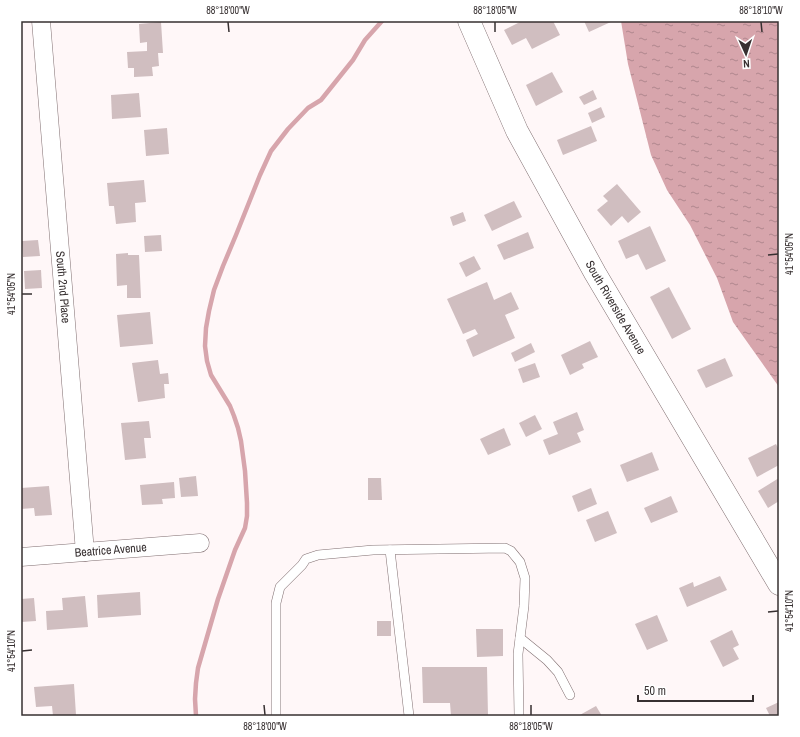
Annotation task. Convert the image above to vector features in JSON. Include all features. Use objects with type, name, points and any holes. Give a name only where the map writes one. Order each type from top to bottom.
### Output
[{"type":"main road","name":"South Riverside Avenue","points":[[469,21],[517,131],[587,260],[779,584]]},
{"type":"street","name":"South 2nd Place","points":[[41,21],[85,552]]},
{"type":"street","name":"Beatrice Avenue","points":[[21,557],[200,543]]},
{"type":"lane","points":[[276,716],[276,604],[280,587],[306,560],[318,554],[373,550],[505,548],[511,551],[520,562],[525,578],[524,606],[518,654],[519,716]]},
{"type":"lane","points":[[390,550],[409,716]]},
{"type":"lane","points":[[520,638],[547,660],[558,672],[570,695]]},
{"type":"water","points":[[621,21],[779,21],[779,387],[733,322],[717,278],[690,225],[667,190],[651,155],[628,64]]},
{"type":"building","points":[[522,21],[553,21],[560,35],[532,49],[526,38],[512,45],[504,30]]},
{"type":"building","points":[[584,21],[613,21],[589,32]]},
{"type":"building","points":[[161,22],[163,53],[158,53],[159,66],[152,67],[153,76],[134,77],[134,68],[128,68],[127,52],[147,51],[147,42],[140,43],[139,24]]},
{"type":"building","points":[[552,72],[563,92],[536,106],[526,85]]},
{"type":"building","points":[[593,90],[597,99],[584,105],[579,97]]},
{"type":"building","points":[[139,93],[141,117],[112,119],[111,95]]},
{"type":"building","points":[[601,107],[605,117],[592,123],[588,113]]},
{"type":"building","points":[[591,126],[597,141],[563,155],[557,140]]},
{"type":"building","points":[[167,128],[169,154],[146,156],[144,130]]},
{"type":"building","points":[[144,180],[146,202],[135,203],[136,222],[116,224],[114,206],[109,206],[107,183]]},
{"type":"building","points":[[617,184],[641,212],[628,223],[622,216],[611,226],[597,210],[608,201],[603,196]]},
{"type":"building","points":[[514,201],[522,217],[492,231],[484,215]]},
{"type":"building","points":[[463,212],[466,221],[453,226],[450,217]]},
{"type":"building","points":[[650,226],[666,261],[646,270],[638,254],[626,259],[618,241]]},
{"type":"building","points":[[528,232],[534,248],[504,260],[497,245]]},
{"type":"building","points":[[161,235],[162,251],[145,252],[144,236]]},
{"type":"building","points":[[38,240],[40,256],[23,257],[22,241]]},
{"type":"building","points":[[128,253],[128,255],[139,255],[141,298],[127,298],[127,285],[117,286],[116,254]]},
{"type":"building","points":[[474,256],[481,269],[466,277],[459,263]]},
{"type":"building","points":[[41,270],[42,288],[25,289],[24,271]]},
{"type":"building","points":[[487,282],[494,300],[511,292],[519,309],[505,315],[515,338],[473,357],[466,340],[478,334],[475,329],[463,334],[447,299]]},
{"type":"building","points":[[669,287],[691,329],[672,339],[650,297]]},
{"type":"building","points":[[150,312],[153,344],[120,347],[117,315]]},
{"type":"building","points":[[590,341],[598,357],[582,364],[584,368],[570,375],[561,355]]},
{"type":"building","points":[[531,343],[535,352],[515,362],[511,353]]},
{"type":"building","points":[[725,358],[733,376],[706,388],[697,370]]},
{"type":"building","points":[[158,360],[160,374],[168,373],[169,384],[164,384],[165,398],[138,402],[132,363]]},
{"type":"building","points":[[535,363],[540,377],[523,383],[518,369]]},
{"type":"building","points":[[577,412],[584,430],[577,433],[581,442],[549,455],[543,440],[558,434],[553,422]]},
{"type":"building","points":[[535,415],[542,429],[526,437],[519,423]]},
{"type":"building","points":[[149,421],[151,438],[144,438],[146,458],[125,460],[121,423]]},
{"type":"building","points":[[504,428],[511,445],[488,455],[480,439]]},
{"type":"building","points":[[776,444],[779,450],[779,465],[757,477],[748,458]]},
{"type":"building","points":[[652,452],[659,470],[627,482],[620,465]]},
{"type":"building","points":[[196,476],[198,496],[181,497],[179,478]]},
{"type":"building","points":[[368,478],[381,478],[382,500],[368,500]]},
{"type":"building","points":[[779,478],[779,501],[768,508],[758,491]]},
{"type":"building","points":[[174,482],[175,498],[162,499],[163,504],[142,505],[140,485]]},
{"type":"building","points":[[49,486],[52,515],[35,516],[34,508],[21,509],[21,488]]},
{"type":"building","points":[[591,488],[597,504],[578,512],[572,496]]},
{"type":"building","points":[[671,496],[678,512],[651,523],[644,508]]},
{"type":"building","points":[[608,511],[617,533],[595,542],[586,520]]},
{"type":"building","points":[[720,576],[727,590],[687,607],[679,588],[693,582],[694,587]]},
{"type":"building","points":[[140,592],[141,615],[98,618],[97,595]]},
{"type":"building","points":[[85,596],[88,627],[47,630],[46,611],[63,610],[62,598]]},
{"type":"building","points":[[34,598],[36,621],[21,622],[21,599]]},
{"type":"building","points":[[657,615],[668,641],[647,650],[635,624]]},
{"type":"building","points":[[377,621],[391,621],[391,636],[377,636]]},
{"type":"building","points":[[476,629],[503,629],[503,656],[477,657]]},
{"type":"building","points":[[732,630],[739,645],[733,648],[739,659],[723,667],[710,641]]},
{"type":"building","points":[[422,667],[487,667],[488,716],[451,716],[450,703],[423,703]]},
{"type":"building","points":[[74,684],[76,715],[53,716],[52,706],[36,707],[34,687]]},
{"type":"building","points":[[779,702],[779,716],[770,716],[766,708]]},
{"type":"building","points":[[596,706],[602,716],[578,716]]},
{"type":"waterway","points":[[196,716],[195,699],[198,668],[218,599],[235,550],[245,528],[247,516],[245,471],[238,428],[230,406],[211,375],[207,361],[205,346],[206,328],[214,290],[271,151],[288,129],[308,108],[321,100],[353,60],[365,40],[382,21]]}]
